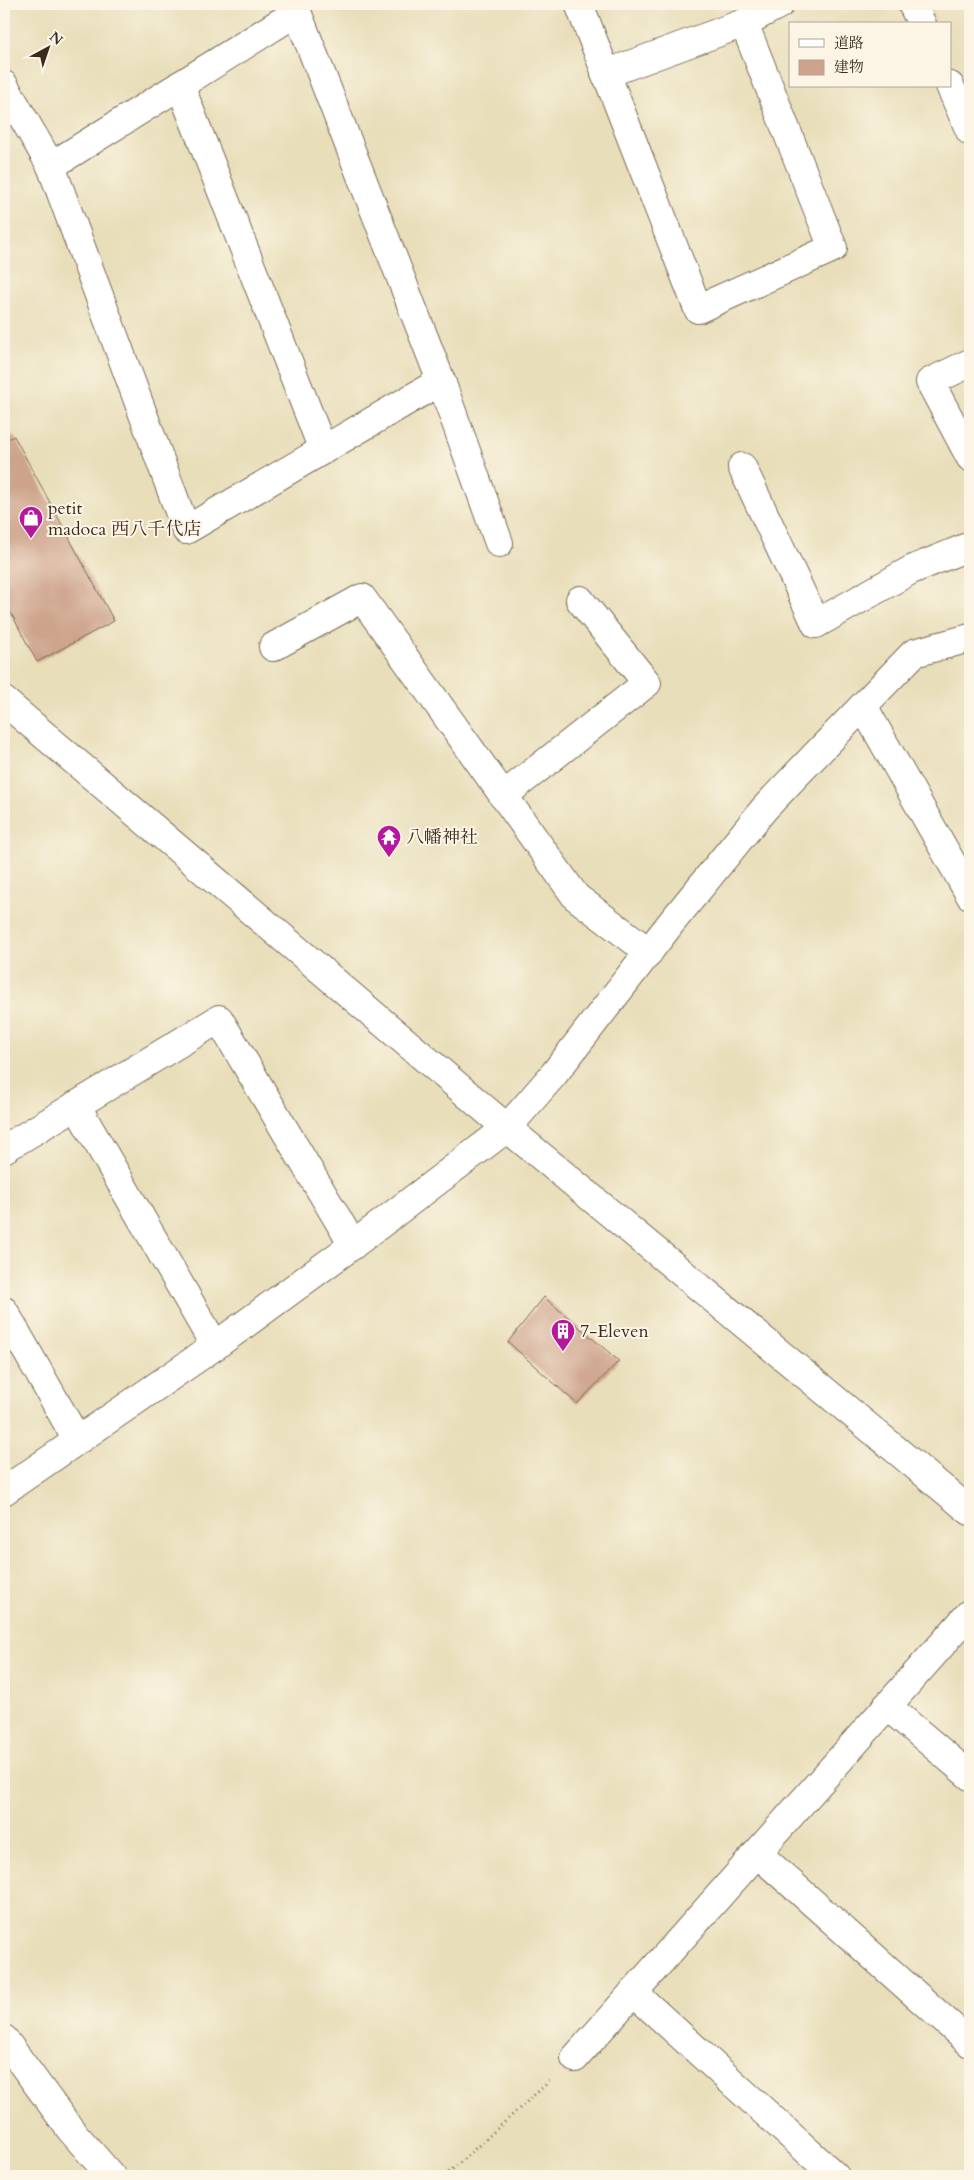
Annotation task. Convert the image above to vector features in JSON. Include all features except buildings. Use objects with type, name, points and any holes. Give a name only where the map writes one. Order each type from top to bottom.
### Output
[{"type":"main road","points":[[579,4],[698,308],[833,248],[744,23]]},
{"type":"main road","points":[[605,74],[744,23],[780,4]]},
{"type":"main road","points":[[912,4],[921,22]]},
{"type":"main road","points":[[51,166],[180,85],[295,8],[441,381],[499,543]]},
{"type":"main road","points":[[4,85],[51,166],[186,530],[441,381]]},
{"type":"main road","points":[[180,85],[323,450]]},
{"type":"main road","points":[[951,88],[970,131]]},
{"type":"main road","points":[[970,363],[930,382],[970,457]]},
{"type":"main road","points":[[742,467],[816,624],[911,570],[970,546]]},
{"type":"main road","points":[[274,647],[362,598],[576,897],[649,952]]},
{"type":"main road","points":[[503,796],[646,683],[580,600]]},
{"type":"main road","points":[[4,1491],[215,1346],[353,1245],[507,1128],[554,1074],[764,809],[914,653],[970,638]]},
{"type":"main road","points":[[4,701],[507,1128],[970,1511]]},
{"type":"main road","points":[[863,706],[970,895]]},
{"type":"main road","points":[[4,1149],[219,1020],[353,1245]]},
{"type":"main road","points":[[76,1105],[215,1346]]},
{"type":"main road","points":[[4,1311],[77,1440]]},
{"type":"main road","points":[[575,2058],[970,1613]]},
{"type":"main road","points":[[888,1706],[970,1776]]},
{"type":"main road","points":[[757,1853],[970,2043]]},
{"type":"main road","points":[[633,1992],[835,2176]]},
{"type":"main road","points":[[4,2039],[65,2122],[111,2176]]},
{"type":"path","points":[[444,2176],[575,2058]]},
{"type":"place","name":"petit madoca 西八千代店","points":[[31,539]]},
{"type":"place","name":"八幡神社","points":[[389,858]]},
{"type":"place","name":"7-Eleven","points":[[563,1352]]}]
